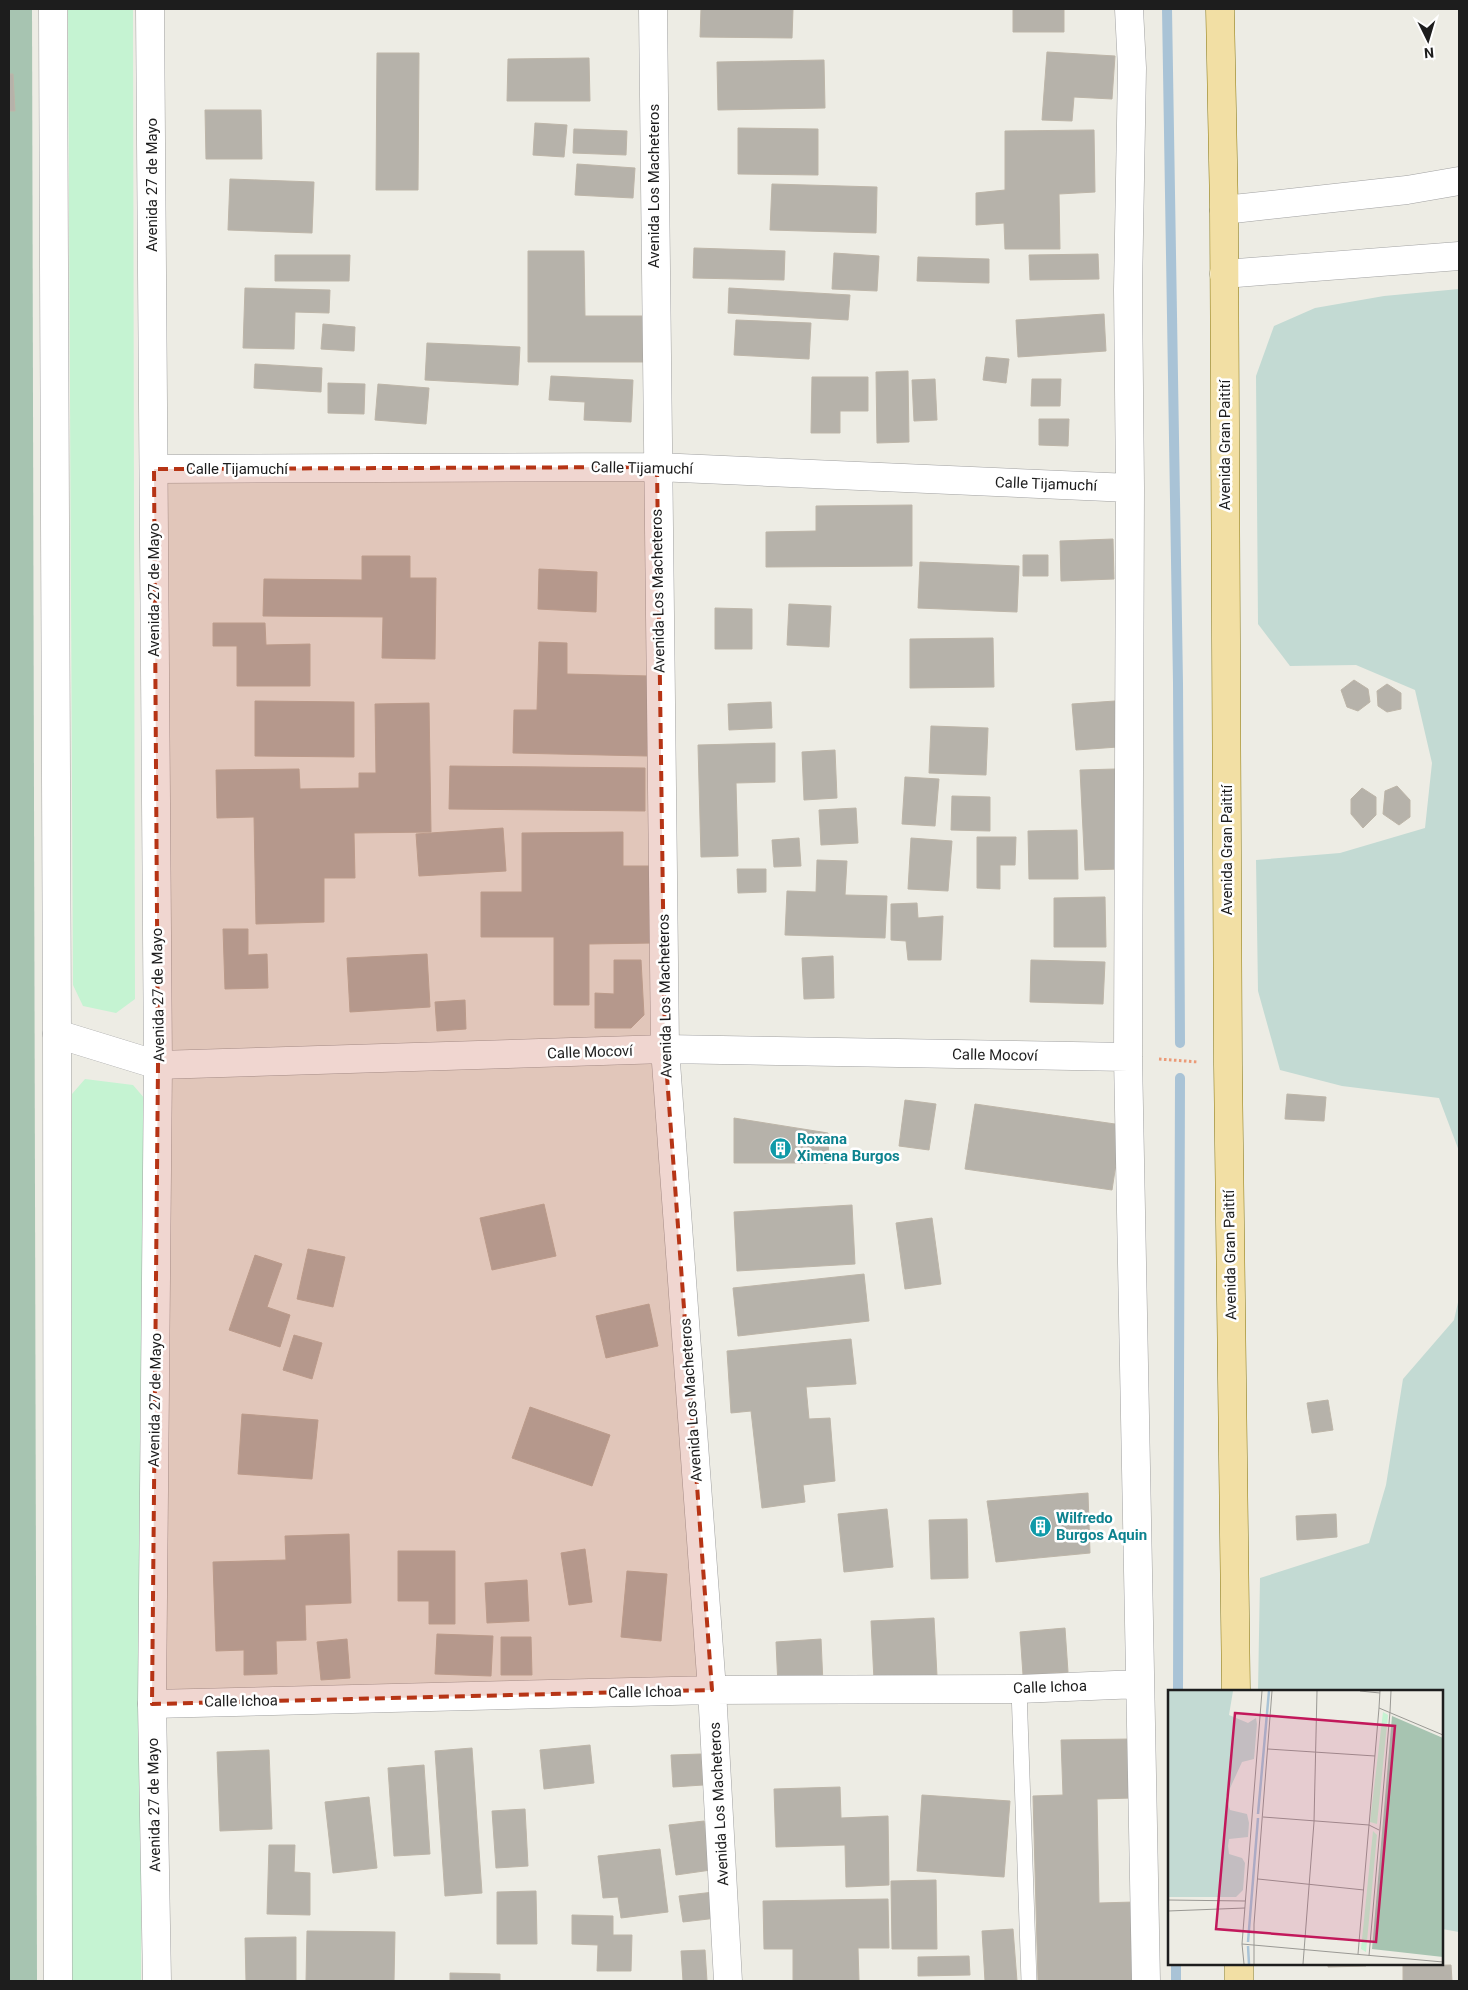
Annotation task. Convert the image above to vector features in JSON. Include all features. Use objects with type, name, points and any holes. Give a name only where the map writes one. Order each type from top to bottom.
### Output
[{"type":"main road","name":"Avenida Gran Paitití","points":[[1220,9],[1224,210],[1228,1065],[1236,1690]]},
{"type":"main road","points":[[1239,1965],[1239,1981]]},
{"type":"street","points":[[54,9],[58,1981]]},
{"type":"street","name":"Avenida 27 de Mayo","points":[[150,9],[158,1065],[152,1704],[157,1981]]},
{"type":"street","name":"Avenida Los Macheteros","points":[[653,9],[665,1050],[712,1690],[728,1981]]},
{"type":"street","points":[[1129,9],[1132,68],[1128,290],[1130,488],[1128,1057],[1146,1981]]},
{"type":"street","points":[[1224,210],[1407,190],[1459,181]]},
{"type":"street","points":[[1224,274],[1459,256]]},
{"type":"street","name":"Calle Tijamuchí","points":[[154,469],[657,467],[1130,488]]},
{"type":"street","name":"Calle Mocoví","points":[[57,1034],[158,1065],[665,1050],[1128,1057]]},
{"type":"street","name":"Calle Ichoa","points":[[152,1704],[712,1690],[1019,1689],[1139,1684]]},
{"type":"lane","points":[[1019,1689],[1029,1981]]},
{"type":"path","points":[[1128,1057],[1228,1065]]},
{"type":"highlighted area","points":[[657,467],[665,1049],[712,1690],[152,1704],[158,1065],[154,469]]},
{"type":"shaded area","points":[[1459,289],[1459,1151],[1439,1098],[1342,1086],[1280,1070],[1258,991],[1256,860],[1340,853],[1425,828],[1432,763],[1415,690],[1356,665],[1290,666],[1258,624],[1256,376],[1274,326],[1315,308],[1384,296]]},
{"type":"shaded area","points":[[1459,1298],[1459,1932],[1443,1929],[1443,1690],[1258,1690],[1260,1578],[1369,1543],[1386,1485],[1403,1379],[1454,1320]]},
{"type":"green space","points":[[9,9],[32,9],[37,1981],[9,1981]]},
{"type":"green space","points":[[68,9],[133,9],[135,999],[116,1013],[83,1006],[73,985]]},
{"type":"green space","points":[[85,1079],[133,1085],[145,1099],[141,1981],[69,1981],[72,1094]]},
{"type":"building","points":[[701,9],[793,9],[792,38],[700,37]]},
{"type":"building","points":[[1013,9],[1064,9],[1064,32],[1013,32]]},
{"type":"building","points":[[1047,52],[1115,56],[1112,99],[1074,97],[1072,121],[1042,120]]},
{"type":"building","points":[[377,53],[419,53],[418,190],[376,190]]},
{"type":"building","points":[[589,58],[590,101],[507,101],[508,59]]},
{"type":"building","points":[[824,60],[825,108],[718,110],[717,62]]},
{"type":"building","points":[[9,74],[13,74],[15,111],[9,111]]},
{"type":"building","points":[[205,110],[261,110],[262,159],[206,159]]},
{"type":"building","points":[[535,123],[567,125],[564,157],[533,155]]},
{"type":"building","points":[[738,128],[818,129],[818,175],[738,174]]},
{"type":"building","points":[[574,129],[627,131],[626,155],[573,153]]},
{"type":"building","points":[[1094,130],[1095,192],[1059,194],[1060,249],[1005,249],[1004,223],[976,225],[976,193],[1005,190],[1005,131]]},
{"type":"building","points":[[577,164],[635,168],[633,198],[575,195]]},
{"type":"building","points":[[230,179],[314,182],[312,233],[228,230]]},
{"type":"building","points":[[772,184],[877,187],[876,233],[770,230]]},
{"type":"building","points":[[694,248],[785,251],[784,280],[693,278]]},
{"type":"building","points":[[528,251],[584,251],[585,316],[643,316],[643,362],[528,362]]},
{"type":"building","points":[[834,253],[879,256],[877,291],[832,289]]},
{"type":"building","points":[[1098,254],[1099,279],[1030,280],[1029,255]]},
{"type":"building","points":[[275,255],[350,255],[349,281],[275,281]]},
{"type":"building","points":[[918,257],[989,259],[989,283],[917,281]]},
{"type":"building","points":[[245,288],[330,290],[329,313],[295,312],[294,349],[243,348]]},
{"type":"building","points":[[729,288],[850,295],[848,320],[728,313]]},
{"type":"building","points":[[1104,314],[1106,351],[1018,357],[1016,320]]},
{"type":"building","points":[[736,320],[811,323],[809,359],[734,355]]},
{"type":"building","points":[[323,324],[355,327],[354,351],[321,349]]},
{"type":"building","points":[[427,343],[520,347],[518,385],[425,380]]},
{"type":"building","points":[[986,357],[1009,359],[1006,383],[983,380]]},
{"type":"building","points":[[255,364],[322,368],[321,392],[254,388]]},
{"type":"building","points":[[908,371],[909,442],[877,443],[876,372]]},
{"type":"building","points":[[551,376],[633,380],[631,422],[584,420],[585,402],[549,400]]},
{"type":"building","points":[[812,377],[868,377],[868,411],[840,411],[840,433],[811,433]]},
{"type":"building","points":[[935,379],[937,420],[914,421],[912,380]]},
{"type":"building","points":[[1032,379],[1061,379],[1060,406],[1031,406]]},
{"type":"building","points":[[328,383],[365,384],[364,414],[328,413]]},
{"type":"building","points":[[378,384],[429,388],[426,424],[375,420]]},
{"type":"building","points":[[1039,419],[1069,419],[1068,446],[1039,445]]},
{"type":"building","points":[[912,505],[912,566],[766,567],[766,532],[816,531],[816,506]]},
{"type":"building","points":[[1113,539],[1114,579],[1061,581],[1060,541]]},
{"type":"building","points":[[1023,555],[1048,555],[1048,576],[1023,576]]},
{"type":"building","points":[[362,556],[410,556],[410,578],[436,578],[435,659],[382,658],[383,617],[263,616],[264,579],[362,580]]},
{"type":"building","points":[[920,562],[1019,566],[1017,612],[918,608]]},
{"type":"building","points":[[539,569],[597,572],[596,612],[538,609]]},
{"type":"building","points":[[789,604],[831,606],[829,647],[787,645]]},
{"type":"building","points":[[715,608],[752,609],[752,649],[715,649]]},
{"type":"building","points":[[213,623],[265,623],[266,645],[310,644],[310,686],[237,686],[237,646],[213,646]]},
{"type":"building","points":[[993,638],[994,687],[910,688],[910,639]]},
{"type":"building","points":[[539,642],[567,643],[567,674],[649,676],[647,756],[513,753],[514,710],[537,710]]},
{"type":"building","points":[[1354,680],[1368,689],[1370,702],[1358,711],[1347,707],[1341,690]]},
{"type":"building","points":[[1387,684],[1401,693],[1401,709],[1387,712],[1378,706],[1377,691]]},
{"type":"building","points":[[255,701],[354,702],[354,757],[255,756]]},
{"type":"building","points":[[1115,701],[1118,747],[1076,750],[1072,704]]},
{"type":"building","points":[[771,702],[772,728],[729,730],[728,704]]},
{"type":"building","points":[[429,703],[431,832],[354,833],[355,878],[324,878],[324,922],[256,924],[254,817],[217,818],[216,770],[299,769],[300,789],[359,788],[359,773],[376,773],[375,704]]},
{"type":"building","points":[[931,726],[988,728],[986,775],[929,773]]},
{"type":"building","points":[[775,743],[775,782],[736,783],[738,856],[701,857],[698,745]]},
{"type":"building","points":[[835,750],[837,798],[804,800],[802,752]]},
{"type":"building","points":[[450,766],[645,768],[645,811],[449,809]]},
{"type":"building","points":[[1115,769],[1120,869],[1085,870],[1080,770]]},
{"type":"building","points":[[905,777],[939,779],[935,826],[902,824]]},
{"type":"building","points":[[1397,786],[1410,800],[1410,817],[1399,825],[1383,814],[1385,791]]},
{"type":"building","points":[[1362,788],[1376,797],[1376,815],[1363,828],[1351,814],[1351,799]]},
{"type":"building","points":[[952,796],[990,797],[990,831],[951,830]]},
{"type":"building","points":[[856,808],[858,843],[821,845],[819,810]]},
{"type":"building","points":[[503,828],[506,871],[419,876],[416,834]]},
{"type":"building","points":[[1077,830],[1078,879],[1029,879],[1028,831]]},
{"type":"building","points":[[623,832],[623,866],[653,866],[653,943],[589,944],[589,1005],[554,1005],[554,937],[481,937],[481,892],[522,892],[522,833]]},
{"type":"building","points":[[977,837],[1016,837],[1015,865],[1000,865],[1000,889],[977,888]]},
{"type":"building","points":[[799,838],[801,866],[774,867],[772,840]]},
{"type":"building","points":[[911,838],[952,841],[948,891],[908,889]]},
{"type":"building","points":[[817,860],[847,861],[845,895],[887,896],[885,938],[785,935],[787,891],[816,892]]},
{"type":"building","points":[[737,869],[766,869],[766,892],[738,893]]},
{"type":"building","points":[[1105,897],[1106,947],[1054,947],[1054,898]]},
{"type":"building","points":[[917,903],[918,918],[943,916],[941,960],[908,960],[906,941],[891,940],[891,904]]},
{"type":"building","points":[[223,929],[248,929],[248,955],[267,954],[268,988],[225,989]]},
{"type":"building","points":[[427,954],[430,1007],[350,1012],[347,958]]},
{"type":"building","points":[[833,956],[834,998],[804,999],[802,958]]},
{"type":"building","points":[[614,960],[641,960],[644,1015],[631,1028],[595,1028],[595,993],[614,994]]},
{"type":"building","points":[[1031,960],[1105,962],[1103,1004],[1030,1002]]},
{"type":"building","points":[[465,1000],[466,1029],[437,1031],[435,1002]]},
{"type":"building","points":[[1287,1094],[1326,1097],[1324,1121],[1285,1119]]},
{"type":"building","points":[[905,1100],[936,1104],[929,1150],[899,1146]]},
{"type":"building","points":[[975,1104],[1122,1125],[1112,1190],[965,1169]]},
{"type":"building","name":"Roxana Ximena Burgos","points":[[734,1118],[828,1133],[829,1163],[734,1163]]},
{"type":"building","points":[[544,1204],[556,1256],[492,1270],[480,1218]]},
{"type":"building","points":[[852,1205],[855,1264],[737,1271],[734,1212]]},
{"type":"building","points":[[932,1218],[941,1284],[905,1289],[896,1223]]},
{"type":"building","points":[[308,1249],[345,1257],[333,1307],[297,1299]]},
{"type":"building","points":[[255,1255],[282,1264],[267,1307],[290,1315],[280,1347],[229,1330]]},
{"type":"building","points":[[864,1274],[869,1321],[738,1336],[733,1288]]},
{"type":"building","points":[[649,1304],[658,1346],[606,1358],[596,1316]]},
{"type":"building","points":[[294,1335],[322,1343],[312,1379],[283,1370]]},
{"type":"building","points":[[851,1339],[856,1384],[806,1387],[809,1419],[830,1418],[835,1481],[803,1485],[805,1502],[762,1508],[751,1411],[731,1413],[727,1351]]},
{"type":"building","points":[[1328,1400],[1333,1430],[1312,1433],[1307,1403]]},
{"type":"building","points":[[530,1407],[610,1435],[592,1486],[512,1458]]},
{"type":"building","points":[[242,1414],[318,1420],[312,1479],[238,1474]]},
{"type":"building","name":"Wilfredo Burgos Aquin","points":[[1088,1493],[1090,1553],[996,1562],[987,1501]]},
{"type":"building","points":[[887,1509],[893,1567],[844,1572],[838,1514]]},
{"type":"building","points":[[1336,1514],[1337,1537],[1297,1540],[1296,1516]]},
{"type":"building","points":[[967,1519],[968,1578],[931,1579],[929,1520]]},
{"type":"building","points":[[349,1534],[351,1603],[305,1605],[306,1640],[276,1641],[277,1674],[244,1675],[244,1650],[216,1651],[213,1562],[286,1560],[285,1536]]},
{"type":"building","points":[[585,1549],[592,1602],[569,1605],[561,1553]]},
{"type":"building","points":[[398,1551],[455,1551],[455,1624],[429,1624],[429,1601],[398,1601]]},
{"type":"building","points":[[627,1571],[667,1574],[661,1641],[621,1637]]},
{"type":"building","points":[[527,1580],[529,1621],[487,1623],[485,1583]]},
{"type":"building","points":[[934,1618],[937,1676],[874,1680],[871,1621]]},
{"type":"building","points":[[1065,1628],[1068,1672],[1023,1675],[1020,1632]]},
{"type":"building","points":[[437,1634],[493,1636],[491,1676],[435,1674]]},
{"type":"building","points":[[501,1637],[531,1637],[532,1675],[501,1675]]},
{"type":"building","points":[[347,1639],[350,1678],[321,1680],[317,1642]]},
{"type":"building","points":[[821,1639],[823,1684],[778,1686],[776,1642]]},
{"type":"building","points":[[1131,1739],[1132,1798],[1097,1799],[1099,1903],[1134,1902],[1136,1981],[1038,1981],[1033,1796],[1063,1795],[1061,1740]]},
{"type":"building","points":[[590,1745],[594,1783],[544,1789],[540,1750]]},
{"type":"building","points":[[472,1748],[482,1893],[445,1896],[435,1751]]},
{"type":"building","points":[[269,1750],[272,1829],[220,1831],[217,1752]]},
{"type":"building","points":[[701,1754],[703,1785],[673,1787],[671,1755]]},
{"type":"building","points":[[424,1765],[430,1854],[394,1856],[388,1768]]},
{"type":"building","points":[[840,1787],[841,1818],[888,1816],[889,1885],[846,1887],[845,1845],[776,1847],[774,1789]]},
{"type":"building","points":[[922,1795],[1010,1801],[1004,1877],[917,1871]]},
{"type":"building","points":[[369,1797],[377,1868],[333,1873],[325,1802]]},
{"type":"building","points":[[525,1809],[528,1866],[496,1868],[492,1811]]},
{"type":"building","points":[[704,1821],[711,1870],[676,1875],[669,1825]]},
{"type":"building","points":[[269,1845],[295,1845],[294,1872],[310,1873],[310,1915],[267,1914]]},
{"type":"building","points":[[660,1849],[668,1912],[621,1918],[618,1897],[603,1898],[598,1856]]},
{"type":"building","points":[[936,1880],[937,1949],[892,1949],[891,1881]]},
{"type":"building","points":[[536,1891],[537,1944],[497,1944],[497,1892]]},
{"type":"building","points":[[714,1892],[717,1918],[683,1922],[679,1896]]},
{"type":"building","points":[[888,1899],[889,1948],[858,1948],[859,1981],[793,1981],[793,1949],[764,1949],[763,1901]]},
{"type":"building","points":[[572,1915],[613,1916],[613,1935],[632,1935],[631,1971],[597,1971],[598,1945],[572,1944]]},
{"type":"building","points":[[1013,1929],[1017,1981],[985,1981],[982,1931]]},
{"type":"building","points":[[307,1931],[395,1932],[394,1981],[306,1981]]},
{"type":"building","points":[[296,1937],[296,1981],[246,1981],[245,1938]]},
{"type":"building","points":[[705,1950],[707,1981],[683,1981],[681,1951]]},
{"type":"building","points":[[969,1956],[970,1975],[918,1976],[918,1957]]},
{"type":"building","points":[[1328,1965],[1366,1965],[1366,1966],[1328,1967]]},
{"type":"building","points":[[1451,1965],[1452,1981],[1403,1981],[1403,1966]]},
{"type":"building","points":[[450,1973],[500,1974],[500,1981],[450,1981]]},
{"type":"waterway","points":[[1167,9],[1178,683],[1180,1043]]},
{"type":"waterway","points":[[1178,1690],[1180,1078]]},
{"type":"waterway","points":[[1176,1965],[1176,1981]]},
{"type":"place","name":"Roxana Ximena Burgos","points":[[781,1148]]},
{"type":"place","name":"Wilfredo Burgos Aquin","points":[[1040,1527]]}]
